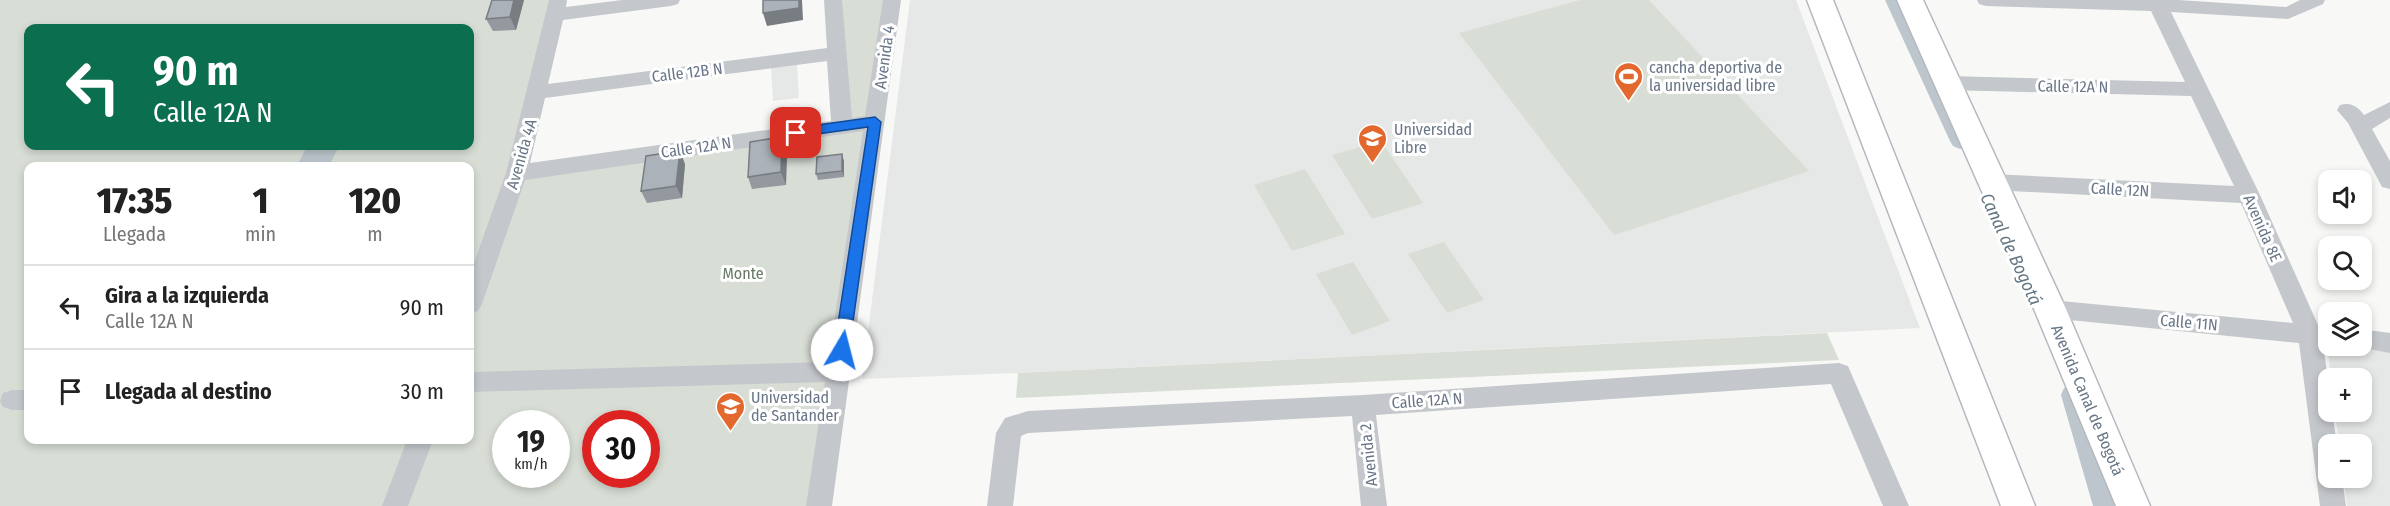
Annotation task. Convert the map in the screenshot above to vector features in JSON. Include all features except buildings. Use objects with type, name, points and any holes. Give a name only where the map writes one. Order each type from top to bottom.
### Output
[{"type":"main road","points":[[1820,0],[2018,506]]},
{"type":"main road","name":"Avenida Canal de Bogotá","points":[[1910,0],[2050,309],[2133,506]]},
{"type":"street","points":[[555,7],[671,0]]},
{"type":"street","points":[[833,0],[842,126]]},
{"type":"street","name":"Avenida 4","points":[[819,506],[892,0]]},
{"type":"street","points":[[1986,0],[2155,3],[2288,13],[2316,0]]},
{"type":"street","name":"Avenida 8E","points":[[2155,3],[2200,89],[2249,195],[2318,333]]},
{"type":"street","name":"Avenida 4A","points":[[474,293],[518,173],[538,92],[555,7]]},
{"type":"street","name":"Calle 12B N","points":[[538,92],[837,53]]},
{"type":"street","name":"Calle 12A N","points":[[1947,83],[2200,89]]},
{"type":"street","points":[[2390,109],[2354,118],[2390,181]]},
{"type":"street","name":"Calle 12A N","points":[[518,173],[875,122]]},
{"type":"street","name":"Calle 12N","points":[[1992,182],[2249,195]]},
{"type":"street","name":"Calle 11N","points":[[2050,309],[2318,335]]},
{"type":"street","points":[[2372,341],[2390,343]]},
{"type":"street","name":"Avenida 8E","points":[[2320,356],[2326,434]]},
{"type":"street","points":[[474,382],[838,372]]},
{"type":"street","name":"Calle 12A N","points":[[1000,506],[1007,444],[1014,426],[1028,422],[1363,405],[1839,373],[1896,506]]},
{"type":"street","name":"Avenida 2","points":[[1363,405],[1374,506]]},
{"type":"street","points":[[395,506],[418,444]]},
{"type":"street","points":[[2331,488],[2333,506]]},
{"type":"shaded area","name":"Universidad Libre","points":[[910,0],[1796,0],[1920,328],[862,379]]},
{"type":"shaded area","points":[[797,64],[799,98],[773,101],[771,68]]},
{"type":"shaded area","points":[[305,150],[337,150],[331,162],[299,162]]},
{"type":"shaded area","points":[[2372,349],[2390,351],[2390,506],[2347,506],[2345,488],[2372,488],[2372,434],[2338,434],[2336,422],[2372,422],[2372,368],[2330,368],[2328,356],[2372,356]]},
{"type":"green space","name":"Monte","points":[[0,0],[560,0],[518,173],[875,122],[821,506],[0,506]]},
{"type":"green space","points":[[839,0],[885,0],[869,117],[847,121]]},
{"type":"green space","name":"cancha deportiva de la universidad libre","points":[[1580,0],[1649,0],[1809,171],[1614,235],[1459,33]]},
{"type":"green space","points":[[1381,141],[1423,203],[1372,219],[1332,155]]},
{"type":"green space","points":[[1305,169],[1345,234],[1292,251],[1254,185]]},
{"type":"green space","points":[[1444,242],[1484,300],[1447,313],[1408,254]]},
{"type":"green space","points":[[1353,262],[1390,321],[1352,335],[1316,274]]},
{"type":"green space","points":[[1827,333],[1839,360],[1016,398],[1018,373]]},
{"type":"waterway","name":"Canal de Bogotá","points":[[1894,0],[1960,141]]},
{"type":"waterway","name":"Canal de Bogotá","points":[[2073,395],[2106,506]]},
{"type":"place","name":"cancha deportiva de la universidad libre","points":[[1628,102]]},
{"type":"place","name":"Universidad Libre","points":[[1373,164]]},
{"type":"place","name":"Universidad de Santander","points":[[730,432]]},
{"type":"route","points":[[796,133],[875,122],[842,350]]}]
